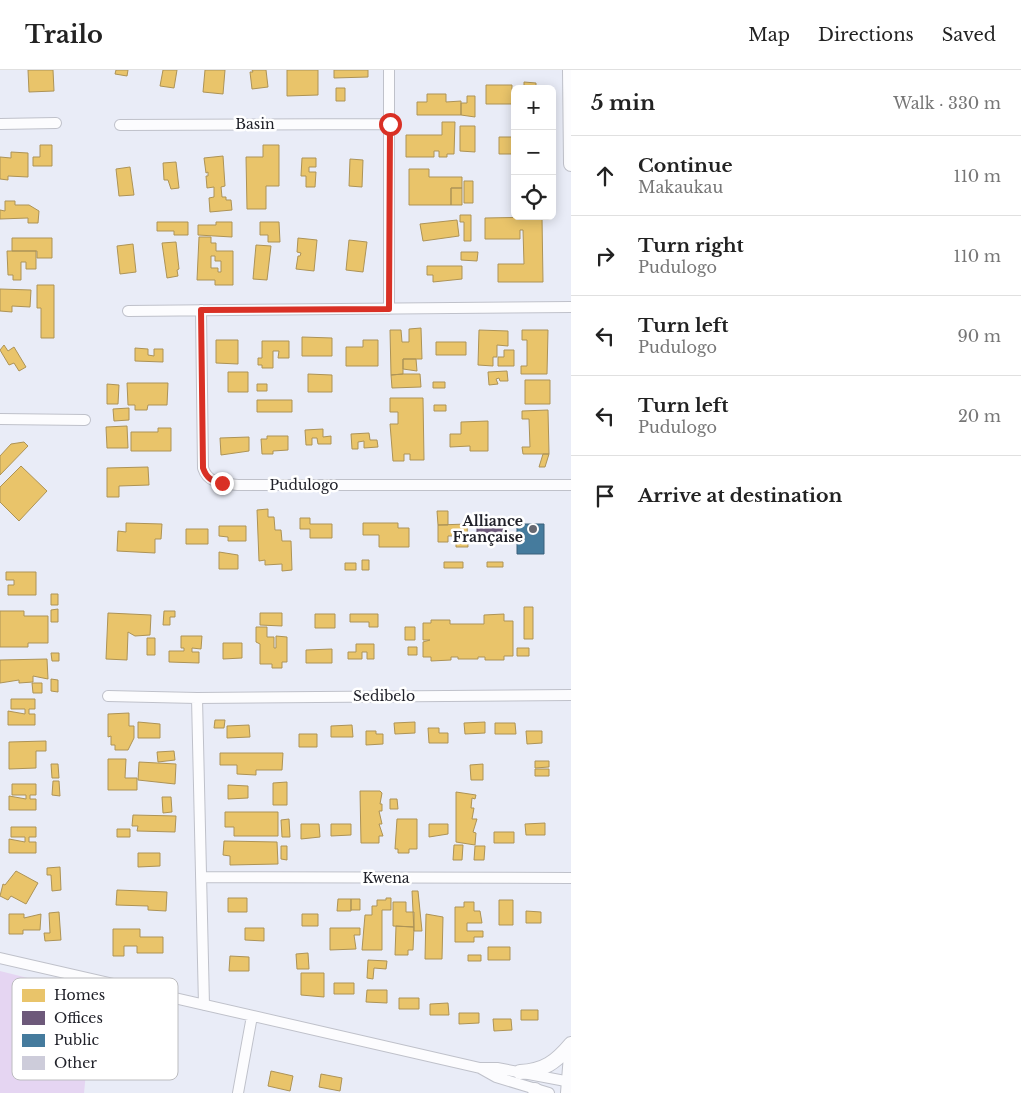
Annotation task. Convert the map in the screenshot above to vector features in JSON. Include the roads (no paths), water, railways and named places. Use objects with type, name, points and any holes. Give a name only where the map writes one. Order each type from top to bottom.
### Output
[{"type":"main road","points":[[570,70],[571,164]]},
{"type":"main road","points":[[520,1072],[536,1071],[548,1065],[562,1056],[571,1044]]},
{"type":"main road","points":[[569,1085],[571,1055]]},
{"type":"street","points":[[389,70],[389,309]]},
{"type":"street","points":[[0,124],[56,124]]},
{"type":"street","name":"Basin","points":[[120,125],[390,124]]},
{"type":"street","points":[[128,311],[571,307]]},
{"type":"street","name":"Pudulogo","points":[[201,310],[203,468],[210,480],[238,485],[571,484]]},
{"type":"street","points":[[0,419],[85,420]]},
{"type":"street","name":"Sedibelo","points":[[108,696],[197,698],[571,695]]},
{"type":"street","points":[[197,698],[204,1006]]},
{"type":"street","name":"Kwena","points":[[201,877],[571,878]]},
{"type":"street","points":[[0,958],[85,978]]},
{"type":"street","points":[[178,1000],[480,1068],[497,1068],[520,1072],[569,1085]]},
{"type":"street","points":[[238,1093],[252,1016]]},
{"type":"street","points":[[480,1068],[496,1077],[537,1091],[549,1093]]},
{"type":"place","name":"Alliance Française","points":[[533,529]]}]
